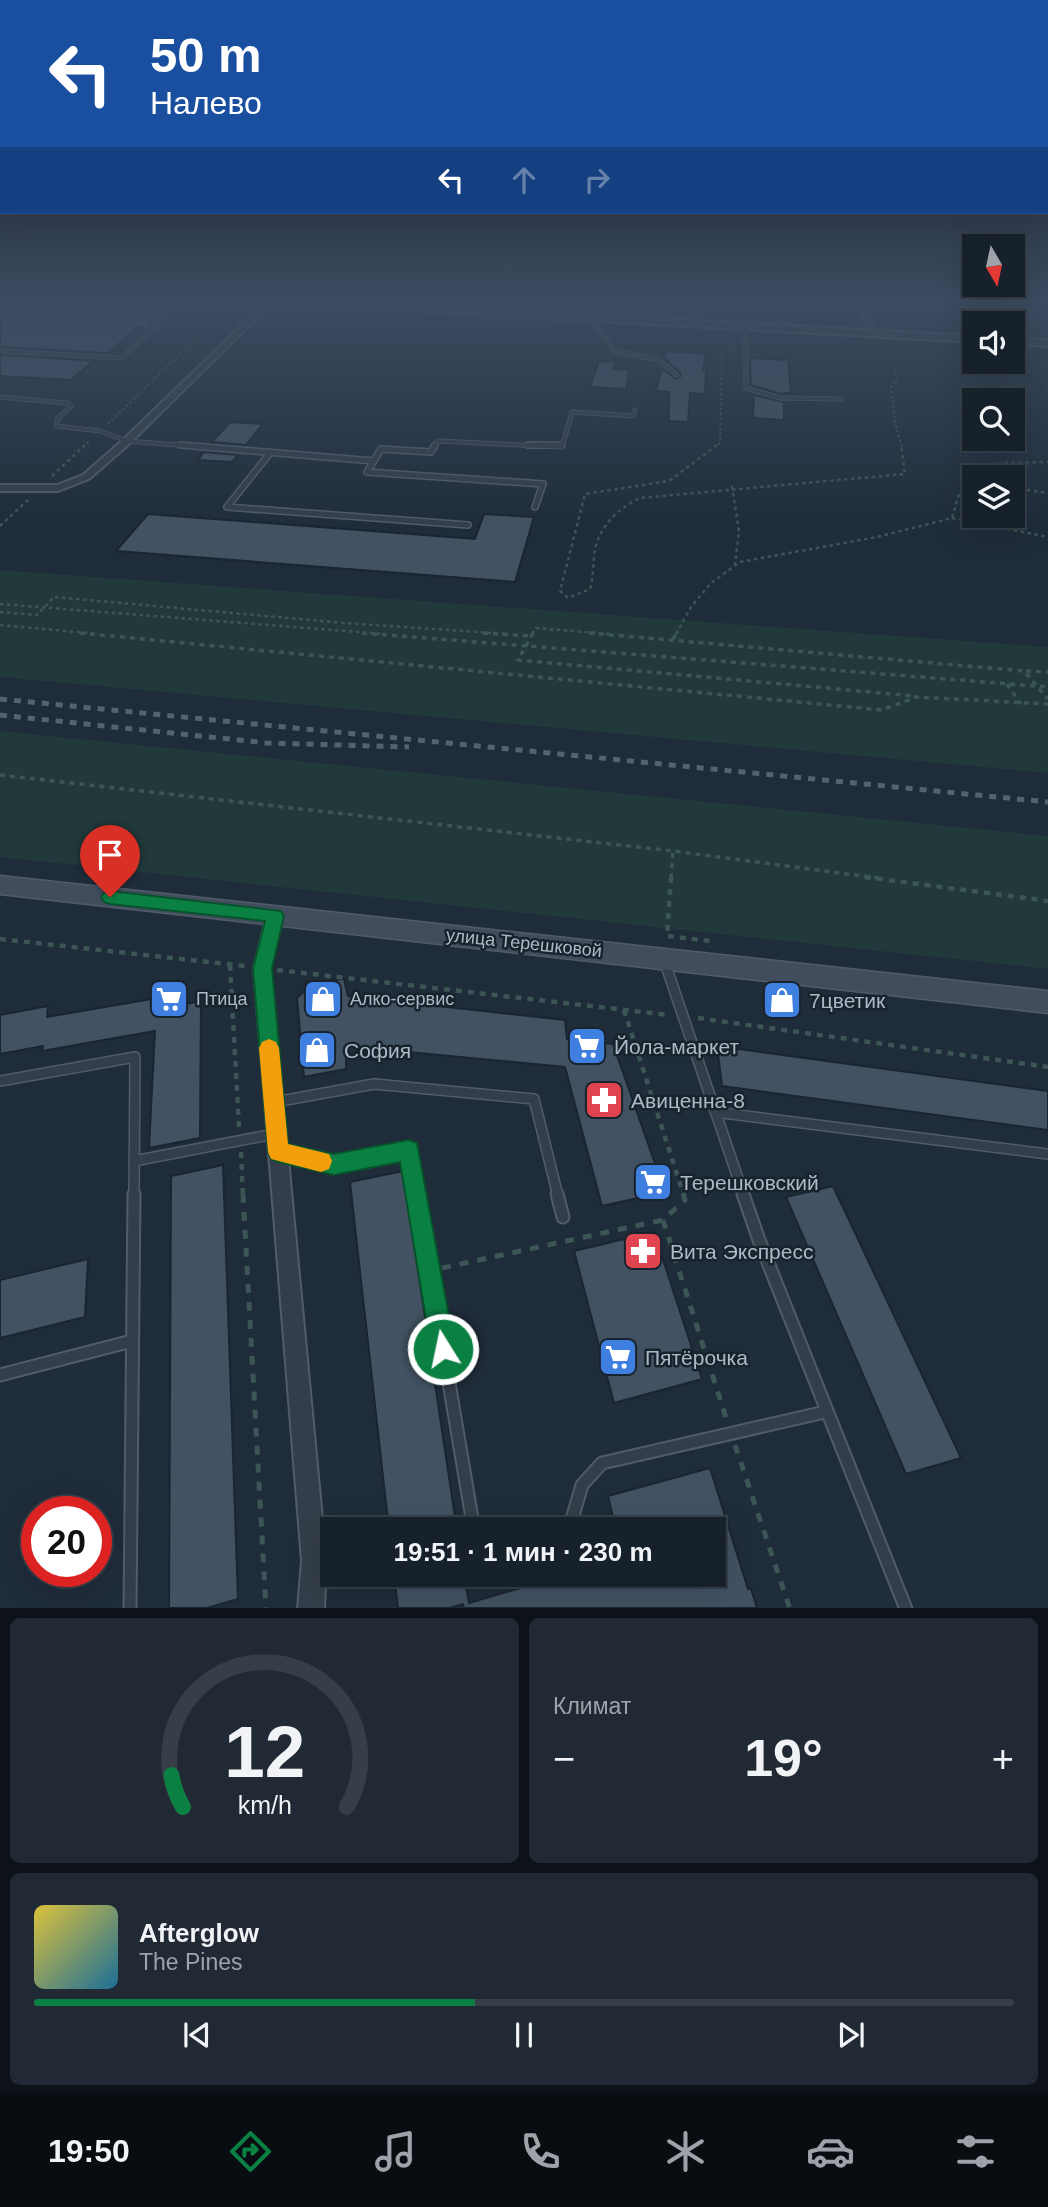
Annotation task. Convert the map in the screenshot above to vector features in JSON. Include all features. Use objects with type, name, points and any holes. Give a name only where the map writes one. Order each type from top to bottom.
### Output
[{"type":"main road","name":"улица Терешковой","points":[[0,885],[1048,1002]]},
{"type":"street","points":[[0,488],[58,488],[86,477],[193,377]]},
{"type":"street","points":[[275,916],[262,968],[314,1561],[311,1608]]},
{"type":"lane","points":[[746,377],[746,388],[754,392],[800,400],[841,399]]},
{"type":"lane","points":[[0,397],[67,403],[71,405],[58,418],[56,426],[100,431],[127,441],[374,461]]},
{"type":"lane","points":[[535,507],[543,484],[367,472],[381,449],[431,453],[438,441],[562,447],[572,412],[633,416],[635,410]]},
{"type":"lane","points":[[270,453],[227,507],[468,525]]},
{"type":"lane","points":[[663,959],[759,1240],[825,1412],[906,1608]]},
{"type":"lane","points":[[0,1081],[135,1056],[130,1608]]},
{"type":"lane","points":[[274,1102],[374,1084],[534,1100],[563,1217]]},
{"type":"lane","points":[[715,1112],[1048,1154]]},
{"type":"lane","points":[[134,1161],[240,1141],[278,1143],[334,1164],[409,1150],[472,1517]]},
{"type":"lane","points":[[0,1375],[132,1341]]},
{"type":"lane","points":[[572,1517],[582,1485],[602,1463],[825,1412]]},
{"type":"path","points":[[0,526],[156,377]]},
{"type":"path","points":[[721,377],[720,443],[669,481],[585,494],[560,591],[568,598],[590,589],[594,553],[604,527],[622,505],[640,498],[905,474],[906,455],[897,428],[891,387],[896,377]]},
{"type":"path","points":[[993,465],[1048,462]]},
{"type":"path","points":[[732,486],[739,531],[735,565]]},
{"type":"path","points":[[952,518],[962,489]]},
{"type":"path","points":[[1025,490],[1048,493]]},
{"type":"path","points":[[673,639],[691,607],[711,583],[740,562],[877,537],[952,518],[1048,537]]},
{"type":"path","points":[[0,612],[37,615],[54,597],[332,622],[531,636]]},
{"type":"path","points":[[0,604],[1048,687]]},
{"type":"path","points":[[0,625],[882,710],[916,697]]},
{"type":"path","points":[[1048,673],[536,628],[518,660],[916,697],[1021,705],[1048,704]]},
{"type":"path","points":[[1024,671],[1048,699]]},
{"type":"path","points":[[1007,684],[1021,705]]},
{"type":"path","points":[[0,775],[673,851],[1048,901]]},
{"type":"path","points":[[673,851],[667,936],[710,941],[709,964]]},
{"type":"path","points":[[0,939],[682,1016],[1048,1067]]},
{"type":"path","points":[[230,965],[266,1608]]},
{"type":"path","points":[[430,1271],[663,1220],[685,1200],[624,1009]]},
{"type":"path","points":[[663,1220],[790,1608]]},
{"type":"green space","points":[[0,570],[1048,647],[1048,773],[0,677]]},
{"type":"green space","points":[[0,731],[1048,836],[1048,969],[0,857]]},
{"type":"building","points":[[18,377],[74,377],[71,380]]},
{"type":"building","points":[[593,377],[628,377],[626,389],[590,387]]},
{"type":"building","points":[[660,377],[706,377],[705,394],[690,393],[688,422],[669,421],[669,392],[656,391]]},
{"type":"building","points":[[751,377],[790,377],[791,392],[781,394],[751,385]]},
{"type":"building","points":[[754,395],[784,402],[784,420],[753,418]]},
{"type":"building","points":[[230,422],[263,424],[246,445],[212,442]]},
{"type":"building","points":[[204,452],[238,455],[232,462],[198,460]]},
{"type":"building","points":[[148,514],[475,539],[484,514],[534,517],[515,582],[116,551]]},
{"type":"building","points":[[344,979],[348,996],[565,1020],[567,1039],[613,1044],[665,1192],[602,1206],[565,1067],[346,1046],[346,1069],[304,1077],[297,998],[312,983]]},
{"type":"building","points":[[766,985],[790,987],[792,1006],[768,1004]]},
{"type":"building","points":[[175,995],[175,1006],[201,1001],[200,1138],[149,1148],[155,1031],[42,1051],[43,1046],[0,1054],[0,1015],[48,1006],[47,1017]]},
{"type":"building","points":[[717,1046],[1048,1091],[1048,1130],[722,1086]]},
{"type":"building","points":[[223,1165],[238,1599],[207,1608],[169,1608],[171,1176]]},
{"type":"building","points":[[403,1171],[455,1517],[388,1517],[350,1182]]},
{"type":"building","points":[[833,1186],[961,1458],[906,1474],[786,1197]]},
{"type":"building","points":[[654,1232],[702,1379],[614,1403],[574,1251]]},
{"type":"building","points":[[88,1259],[85,1317],[0,1338],[0,1280]]},
{"type":"building","points":[[710,1468],[725,1517],[613,1517],[608,1496]]},
{"type":"building","points":[[726,1519],[748,1589],[751,1589],[757,1608],[464,1608],[463,1604],[449,1608],[398,1608],[395,1587],[466,1587],[469,1603],[524,1587],[726,1587]]},
{"type":"railway","points":[[0,699],[1048,802]]},
{"type":"railway","points":[[0,715],[267,743],[409,747]]},
{"type":"slow traffic","points":[[269,1048],[278,1152],[321,1161]]},
{"type":"place","name":"Птица","points":[[169,999]]},
{"type":"place","name":"Алко-сервис","points":[[323,999]]},
{"type":"place","name":"7цветик","points":[[782,1000]]},
{"type":"place","name":"Йола-маркет","points":[[587,1046]]},
{"type":"place","name":"София","points":[[317,1050]]},
{"type":"place","name":"Авиценна-8","points":[[604,1100]]},
{"type":"place","name":"Терешковский","points":[[653,1182]]},
{"type":"place","name":"Вита Экспресс","points":[[643,1251]]},
{"type":"place","name":"Пятёрочка","points":[[618,1357]]},
{"type":"route","points":[[110,897],[275,916],[266,943],[262,968],[278,1152],[334,1164],[409,1150],[443,1349]]}]
